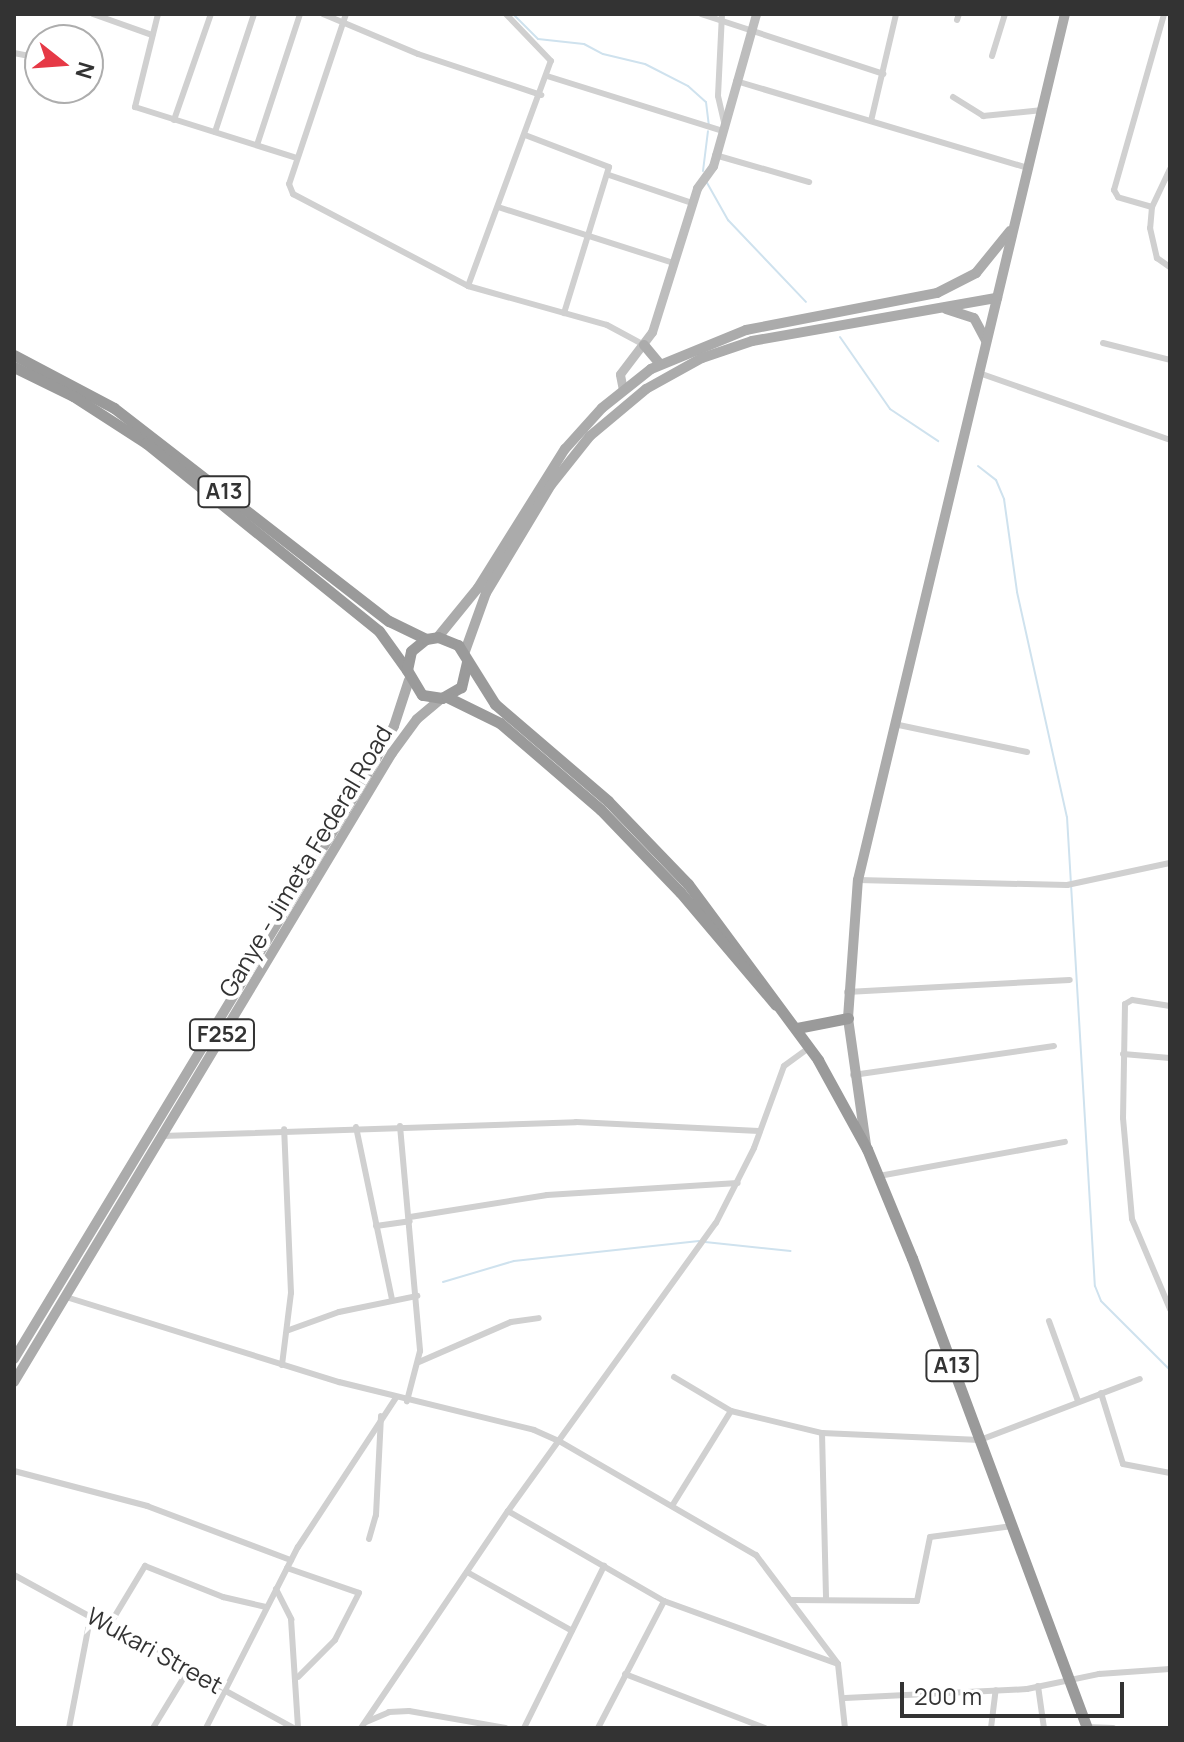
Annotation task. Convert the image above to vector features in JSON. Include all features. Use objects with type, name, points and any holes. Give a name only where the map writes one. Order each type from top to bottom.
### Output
[{"type":"highway","name":"A13","points":[[14,355],[114,408],[389,621],[432,638],[466,658],[495,704],[608,801],[688,884],[810,1047],[867,1149],[1087,1728]]},
{"type":"highway","name":"A13","points":[[14,367],[73,396],[146,443],[370,624],[422,695],[444,697],[500,723],[601,810],[680,892],[764,995],[789,1016]]},
{"type":"highway","points":[[408,675],[411,651],[432,638]]},
{"type":"highway","points":[[444,697],[465,679],[466,658]]},
{"type":"highway","points":[[797,1028],[848,1018]]},
{"type":"main road","points":[[867,1149],[853,1075],[847,992],[858,880],[1065,14]]},
{"type":"main road","points":[[432,638],[478,588],[565,449],[623,390],[659,363],[746,330],[951,288],[987,264],[1014,222]]},
{"type":"main road","points":[[466,658],[486,593],[551,485],[590,436],[646,389],[702,358],[752,341],[997,298]]},
{"type":"main road","points":[[936,308],[968,314],[979,323],[987,343]]},
{"type":"main road","points":[[644,345],[659,363]]},
{"type":"main road","name":"Ganye - Jimeta Federal Road","points":[[14,1359],[377,759],[408,675]]},
{"type":"main road","name":"Ganye - Jimeta Federal Road","points":[[14,1382],[392,753],[417,719],[444,697]]},
{"type":"street","points":[[93,14],[152,35]]},
{"type":"street","points":[[158,14],[135,107],[297,158]]},
{"type":"street","points":[[174,120],[211,14]]},
{"type":"street","points":[[215,132],[254,14]]},
{"type":"street","points":[[257,145],[300,14]]},
{"type":"street","points":[[323,14],[541,95]]},
{"type":"street","points":[[346,14],[289,184],[293,194],[468,286],[618,329],[644,345]]},
{"type":"street","points":[[468,286],[541,95],[550,56],[506,14]]},
{"type":"street","points":[[701,14],[722,17],[883,74]]},
{"type":"street","points":[[717,127],[736,81],[756,14]]},
{"type":"street","points":[[871,121],[896,14]]},
{"type":"street","points":[[992,56],[1005,14]]},
{"type":"street","points":[[1152,207],[1118,197],[1114,190],[1164,14]]},
{"type":"street","points":[[623,390],[620,374],[644,345],[692,203],[701,180],[710,171],[715,155],[722,17]]},
{"type":"street","points":[[547,76],[717,127]]},
{"type":"street","points":[[736,81],[1028,168]]},
{"type":"street","points":[[953,97],[983,116],[1043,110]]},
{"type":"street","points":[[525,135],[604,162],[609,175],[586,236],[564,313]]},
{"type":"street","points":[[715,155],[809,182]]},
{"type":"street","points":[[1170,169],[1152,207],[1152,248],[1170,267]]},
{"type":"street","points":[[609,175],[692,203]]},
{"type":"street","points":[[498,207],[674,263]]},
{"type":"street","points":[[1103,343],[1170,360]]},
{"type":"street","points":[[979,373],[1170,440]]},
{"type":"street","points":[[894,724],[1027,752]]},
{"type":"street","points":[[858,880],[1067,885],[1170,862]]},
{"type":"street","points":[[847,992],[1070,980]]},
{"type":"street","points":[[1170,1006],[1127,1001],[1123,1054],[1125,1175],[1132,1219],[1170,1309]]},
{"type":"street","points":[[853,1075],[1054,1046]]},
{"type":"street","points":[[363,1725],[508,1511],[716,1223],[738,1183],[784,1066],[810,1047]]},
{"type":"street","points":[[1123,1054],[1170,1058]]},
{"type":"street","points":[[162,1136],[284,1129],[576,1122],[759,1131]]},
{"type":"street","points":[[400,1126],[417,1296],[419,1362],[407,1401]]},
{"type":"street","points":[[356,1127],[392,1300]]},
{"type":"street","points":[[282,1365],[289,1330],[284,1129]]},
{"type":"street","points":[[879,1176],[1065,1142]]},
{"type":"street","points":[[376,1226],[547,1195],[738,1183]]},
{"type":"street","points":[[289,1330],[392,1300],[417,1296]]},
{"type":"street","points":[[66,1297],[282,1365],[407,1401],[534,1430],[559,1441],[756,1555],[838,1664],[845,1698],[845,1728]]},
{"type":"street","points":[[419,1362],[511,1322],[539,1318]]},
{"type":"street","points":[[1049,1321],[1078,1401]]},
{"type":"street","points":[[674,1377],[731,1411],[822,1433],[980,1440],[1140,1379]]},
{"type":"street","points":[[1101,1393],[1123,1464],[1170,1473]]},
{"type":"street","points":[[206,1728],[289,1564],[381,1416],[396,1398]]},
{"type":"street","points":[[672,1506],[731,1411]]},
{"type":"street","points":[[369,1539],[376,1515],[381,1416]]},
{"type":"street","points":[[822,1433],[826,1597]]},
{"type":"street","points":[[14,1471],[147,1506],[359,1593],[335,1640],[298,1677]]},
{"type":"street","points":[[508,1511],[664,1601],[838,1664]]},
{"type":"street","points":[[792,1600],[826,1597],[917,1601],[930,1537],[1012,1526]]},
{"type":"street","points":[[110,1624],[145,1566],[223,1597],[266,1607]]},
{"type":"street","points":[[524,1728],[604,1566]]},
{"type":"street","points":[[467,1572],[572,1631]]},
{"type":"street","name":"Wukari Street","points":[[14,1575],[110,1624],[296,1728]]},
{"type":"street","points":[[276,1589],[291,1619],[298,1677],[296,1728]]},
{"type":"street","points":[[598,1728],[664,1601]]},
{"type":"street","points":[[69,1728],[91,1614]]},
{"type":"street","points":[[153,1728],[189,1669]]},
{"type":"street","points":[[845,1698],[996,1690],[1069,1682],[1099,1674],[1170,1669]]},
{"type":"street","points":[[625,1674],[765,1728]]},
{"type":"street","points":[[1038,1686],[1044,1728]]},
{"type":"street","points":[[991,1728],[996,1690]]},
{"type":"street","points":[[363,1725],[389,1712],[409,1711],[506,1728]]},
{"type":"street","points":[[1087,1728],[1113,1728]]},
{"type":"waterway","points":[[513,14],[538,39],[584,44],[603,54],[645,64],[688,86],[706,102],[709,125]]},
{"type":"waterway","points":[[703,171],[708,131]]},
{"type":"waterway","points":[[706,181],[728,220],[806,302]]},
{"type":"waterway","points":[[840,337],[890,409],[938,441]]},
{"type":"waterway","points":[[978,466],[996,480],[1004,499],[1017,592],[1067,817],[1095,1286],[1101,1301],[1170,1370]]},
{"type":"waterway","points":[[443,1282],[514,1261],[699,1241]]},
{"type":"waterway","points":[[705,1242],[791,1251]]}]
